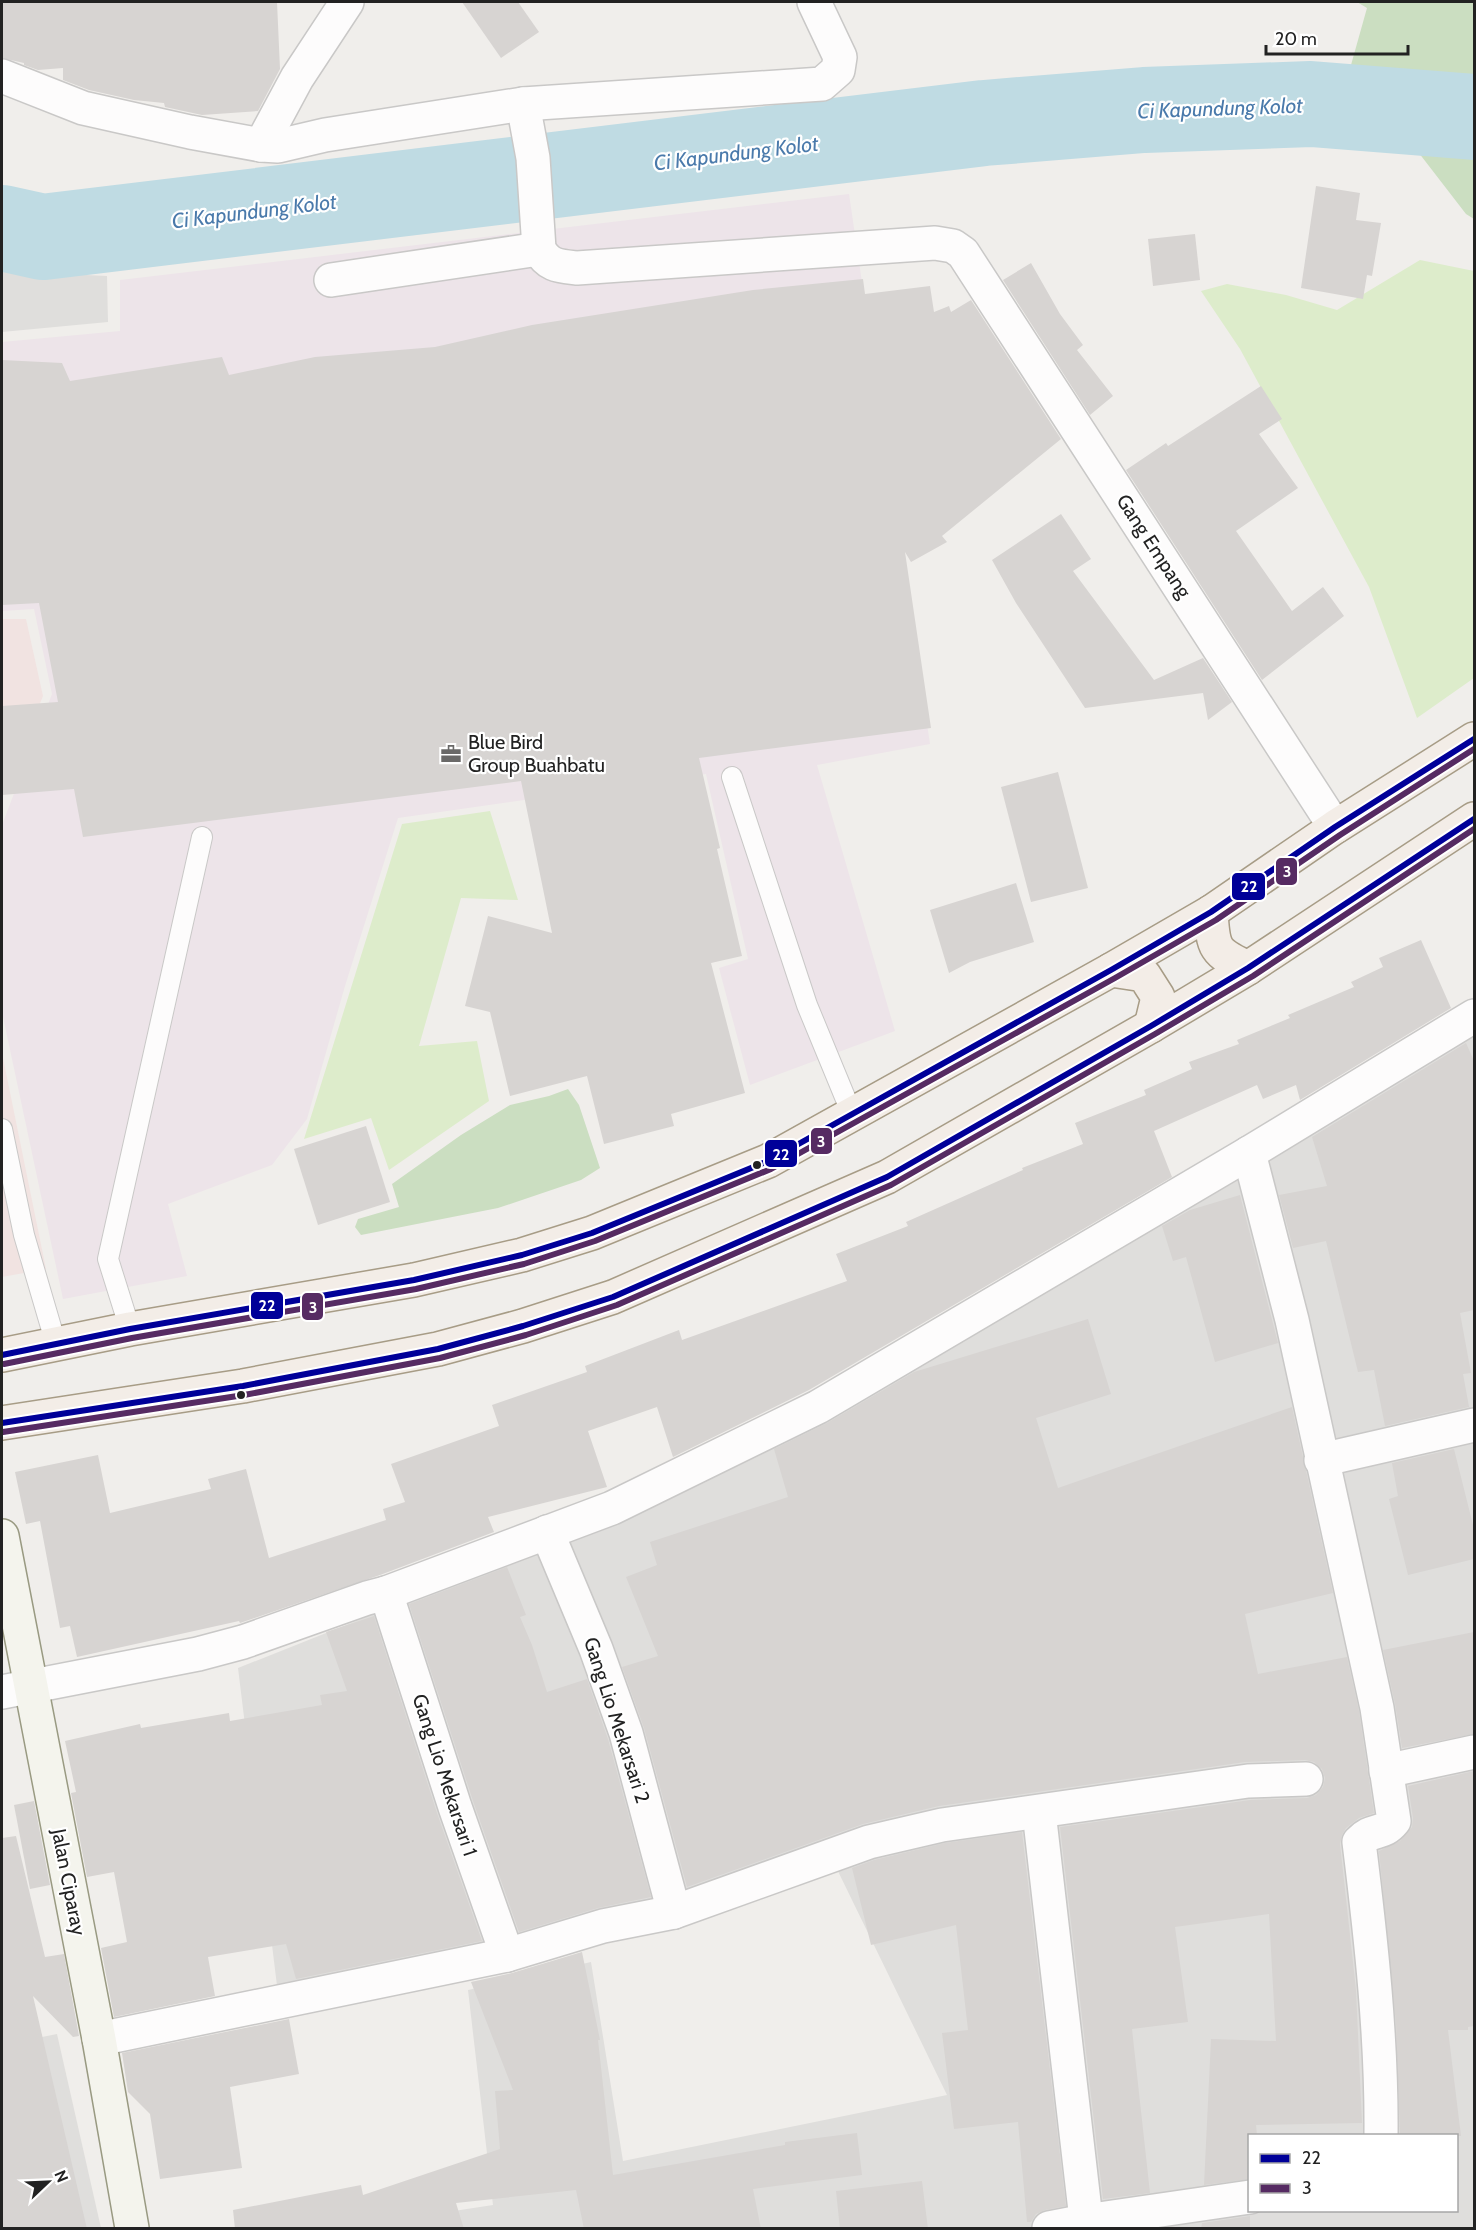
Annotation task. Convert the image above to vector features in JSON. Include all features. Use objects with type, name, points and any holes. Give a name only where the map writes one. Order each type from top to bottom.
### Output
[{"type":"main road","points":[[2,1355],[130,1329],[414,1280],[522,1255],[592,1233],[768,1161],[1211,912],[1335,827],[1474,739]]},
{"type":"main road","points":[[2,1423],[243,1386],[438,1349],[523,1326],[613,1297],[887,1177],[1248,968],[1474,819]]},
{"type":"main road","points":[[1211,912],[1213,940],[1223,956],[1248,968]]},
{"type":"main road","points":[[1111,970],[1144,975],[1158,997],[1151,1026]]},
{"type":"street","points":[[269,146],[297,78],[347,2]]},
{"type":"street","points":[[2,76],[82,108],[269,146],[524,104],[822,84],[837,70],[840,57],[814,2]]},
{"type":"street","points":[[331,280],[538,237],[533,158],[524,104]]},
{"type":"street","name":"Gang Empang","points":[[538,237],[545,260],[557,266],[577,268],[935,243],[953,246],[963,253],[1335,827]]},
{"type":"street","points":[[16,1689],[198,1654],[243,1642],[386,1593],[612,1508],[818,1407],[1249,1153],[1474,1016]]},
{"type":"street","points":[[1249,1153],[1292,1320],[1377,1708],[1394,1821],[1388,1829],[1367,1833],[1359,1842],[1376,2008],[1382,2091],[1381,2134]]},
{"type":"street","points":[[1321,1460],[1474,1425]]},
{"type":"street","name":"Gang Lio Mekarsari 2","points":[[546,1532],[596,1649],[626,1733],[674,1912]]},
{"type":"street","name":"Jalan Ciparay","points":[[2,1536],[16,1689],[99,2039],[132,2229]]},
{"type":"street","name":"Gang Lio Mekarsari 1","points":[[386,1593],[455,1807],[507,1955]]},
{"type":"street","points":[[1386,1771],[1474,1752]]},
{"type":"street","points":[[99,2039],[507,1955],[603,1926],[674,1912],[869,1842],[942,1825],[1248,1781],[1306,1779]]},
{"type":"street","points":[[1039,1812],[1086,2225]]},
{"type":"street","points":[[1049,2229],[1086,2225],[1248,2197]]},
{"type":"lane","points":[[732,777],[807,1005],[852,1114]]},
{"type":"lane","points":[[130,1329],[108,1259],[202,837]]},
{"type":"lane","points":[[2,1129],[24,1235],[56,1344]]},
{"type":"shaded area","name":"Blue Bird Group Buahbatu","points":[[849,194],[930,744],[817,765],[895,1031],[750,1085],[719,968],[748,959],[706,774],[398,818],[345,986],[307,1119],[272,1165],[168,1204],[187,1276],[63,1299],[2,1012],[2,825],[52,694],[34,609],[2,611],[2,342],[120,331],[120,280]]},
{"type":"shaded area","points":[[2,271],[107,276],[108,322],[2,332]]},
{"type":"shaded area","points":[[2,619],[26,619],[43,696],[2,798]]},
{"type":"shaded area","points":[[1474,1033],[1474,2228],[383,2228],[382,2222],[493,2205],[468,1990],[591,1962],[623,2161],[947,2095],[833,1861],[279,2002],[238,1668],[459,1580],[951,1347]]},
{"type":"shaded area","points":[[2,1053],[46,1269],[2,1277]]},
{"type":"shaded area","points":[[57,2034],[101,2228],[2,2228],[2,2045]]},
{"type":"green space","points":[[1357,2],[1474,2],[1474,219],[1466,214],[1351,65],[1367,8]]},
{"type":"green space","points":[[1420,260],[1474,271],[1474,678],[1417,718],[1369,587],[1240,349],[1201,291],[1227,284],[1286,295],[1337,310]]},
{"type":"green space","points":[[490,811],[518,900],[461,898],[419,1046],[477,1041],[489,1101],[389,1170],[371,1118],[304,1139],[402,824]]},
{"type":"green space","points":[[568,1089],[579,1105],[600,1168],[581,1180],[498,1208],[361,1235],[355,1227],[358,1219],[399,1207],[392,1184],[461,1135],[510,1105]]},
{"type":"building","points":[[2,2],[277,2],[280,69],[258,111],[202,115],[165,107],[164,103],[134,100],[89,90],[63,80],[63,68],[38,70],[24,63],[2,58]]},
{"type":"building","points":[[462,2],[518,2],[539,32],[501,58]]},
{"type":"building","points":[[1316,186],[1360,193],[1356,220],[1381,223],[1372,276],[1367,275],[1363,299],[1301,288]]},
{"type":"building","points":[[1195,234],[1200,280],[1153,286],[1148,239]]},
{"type":"building","points":[[1031,263],[1060,314],[1083,345],[1077,350],[1113,396],[1090,415],[1003,280]]},
{"type":"building","name":"Blue Bird Group Buahbatu","points":[[863,279],[865,294],[930,286],[934,312],[949,306],[951,312],[971,300],[1061,439],[942,536],[947,542],[911,562],[905,552],[931,728],[699,758],[742,956],[711,963],[745,1093],[671,1114],[674,1126],[604,1144],[587,1076],[510,1096],[490,1012],[465,1006],[488,916],[552,933],[521,781],[83,837],[74,789],[2,795],[2,706],[58,702],[39,603],[2,605],[2,360],[62,363],[70,381],[222,357],[229,375],[315,357],[435,347],[532,325],[753,290]]},
{"type":"building","points":[[1261,386],[1282,419],[1259,434],[1298,488],[1236,531],[1292,611],[1323,587],[1344,616],[1262,680],[1126,470],[1166,443],[1168,446]]},
{"type":"building","points":[[1061,514],[1091,559],[1073,571],[1154,680],[1203,658],[1232,702],[1208,720],[1203,693],[1085,708],[1016,603],[992,560]]},
{"type":"building","points":[[1058,772],[1088,888],[1031,902],[1001,787]]},
{"type":"building","points":[[1016,883],[1034,942],[970,962],[949,973],[930,910]]},
{"type":"building","points":[[1421,940],[1451,1008],[1300,1100],[1296,1085],[1263,1099],[1257,1085],[1154,1131],[1172,1177],[809,1390],[673,1457],[657,1407],[588,1431],[607,1487],[488,1517],[494,1532],[380,1575],[240,1623],[239,1621],[77,1657],[70,1626],[60,1628],[40,1521],[26,1524],[15,1472],[98,1455],[110,1513],[211,1489],[208,1479],[246,1469],[269,1558],[386,1520],[383,1509],[405,1502],[391,1464],[499,1426],[492,1405],[587,1372],[585,1366],[679,1330],[682,1340],[847,1281],[836,1254],[908,1226],[906,1222],[1023,1170],[1022,1168],[1083,1144],[1075,1123],[1146,1095],[1144,1090],[1192,1069],[1189,1062],[1239,1044],[1237,1040],[1290,1018],[1288,1015],[1354,987],[1351,982],[1383,967],[1379,958]]},
{"type":"building","points":[[1466,1043],[1474,1061],[1474,1310],[1460,1313],[1471,1373],[1463,1374],[1469,1407],[1385,1426],[1374,1370],[1358,1372],[1326,1241],[1293,1248],[1279,1195],[1327,1186],[1312,1137]]},
{"type":"building","points":[[366,1126],[390,1202],[318,1225],[294,1149]]},
{"type":"building","points":[[1240,1195],[1278,1343],[1215,1362],[1186,1257],[1173,1261],[1162,1226],[1190,1210]]},
{"type":"building","points":[[1088,1319],[1111,1394],[1036,1418],[1058,1488],[1292,1407],[1333,1593],[1245,1614],[1258,1674],[1347,1657],[1359,1711],[1374,1813],[1359,1818],[1346,1828],[1340,1844],[1356,1990],[1362,2123],[1256,2125],[1257,2134],[1248,2134],[1248,2179],[1204,2185],[1211,2039],[1276,2041],[1269,1914],[1175,1927],[1188,2022],[1132,2029],[1150,2193],[1103,2199],[1060,1827],[1250,1800],[1307,1798],[1316,1795],[1323,1787],[1325,1778],[1322,1769],[1314,1762],[1305,1760],[1245,1762],[939,1806],[863,1824],[687,1887],[644,1728],[622,1667],[658,1656],[626,1577],[657,1565],[650,1542],[788,1497],[774,1449],[827,1423],[914,1372]]},
{"type":"building","points":[[1454,1449],[1474,1529],[1474,1559],[1408,1575],[1389,1499],[1398,1496],[1392,1463]]},
{"type":"building","points":[[507,1567],[526,1615],[520,1617],[532,1645],[547,1692],[587,1679],[608,1739],[651,1897],[598,1908],[519,1932],[473,1801],[409,1604]]},
{"type":"building","points":[[374,1616],[437,1813],[482,1941],[296,1979],[286,1944],[208,1957],[215,1996],[114,2017],[101,1948],[127,1942],[114,1872],[87,1877],[71,1793],[76,1792],[65,1741],[140,1724],[141,1728],[229,1713],[230,1721],[322,1705],[320,1695],[347,1691],[326,1632]]},
{"type":"building","points":[[1474,1632],[1474,1734],[1402,1748],[1383,1650]]},
{"type":"building","points":[[1474,1771],[1474,2026],[1468,2027],[1468,2030],[1448,2030],[1461,2136],[1458,2134],[1400,2134],[1396,2024],[1379,1851],[1400,1841],[1412,1827],[1413,1818],[1408,1786]]},
{"type":"building","points":[[34,1801],[50,1885],[30,1889],[14,1805]]},
{"type":"building","points":[[1022,1832],[1066,2206],[1036,2214],[1031,2222],[1027,2222],[1018,2122],[954,2129],[942,2033],[968,2030],[956,1925],[871,1945],[852,1868],[874,1860],[945,1843]]},
{"type":"building","points":[[16,1836],[45,1957],[64,1954],[79,2036],[73,2037],[33,1996],[87,2229],[2,2229],[2,1838]]},
{"type":"building","points":[[582,1952],[600,2040],[598,2040],[613,2175],[785,2145],[785,2142],[857,2133],[862,2175],[753,2189],[761,2229],[584,2229],[576,2190],[456,2203],[464,2229],[235,2229],[233,2210],[361,2185],[363,2195],[500,2149],[495,2091],[513,2090],[471,1982],[512,1973]]},
{"type":"building","points":[[289,2019],[299,2074],[230,2087],[242,2168],[160,2179],[150,2114],[128,2092],[122,2053]]},
{"type":"building","points":[[922,2181],[928,2229],[840,2229],[836,2191]]},
{"type":"building","points":[[1250,2216],[1250,2229],[1201,2229],[1202,2223]]},
{"type":"waterway","name":"Ci Kapundung Kolot","points":[[2,228],[43,237],[984,123],[1144,110],[1311,104],[1474,117]]},
{"type":"transit line","name":"22","points":[[2,1355],[130,1329],[414,1280],[522,1255],[592,1233],[768,1161],[1211,912],[1335,827],[1474,739]]},
{"type":"transit line","name":"3","points":[[4,1364],[132,1338],[416,1289],[524,1264],[595,1241],[771,1169],[1216,920],[1340,835],[1474,749]]},
{"type":"transit line","name":"22","points":[[2,1423],[243,1386],[438,1349],[523,1326],[613,1297],[887,1177],[1248,968],[1474,819]]},
{"type":"transit line","name":"3","points":[[3,1432],[244,1395],[440,1358],[526,1335],[617,1305],[891,1185],[1253,976],[1474,829]]},
{"type":"place","name":"Blue Bird Group Buahbatu","points":[[451,754]]}]
